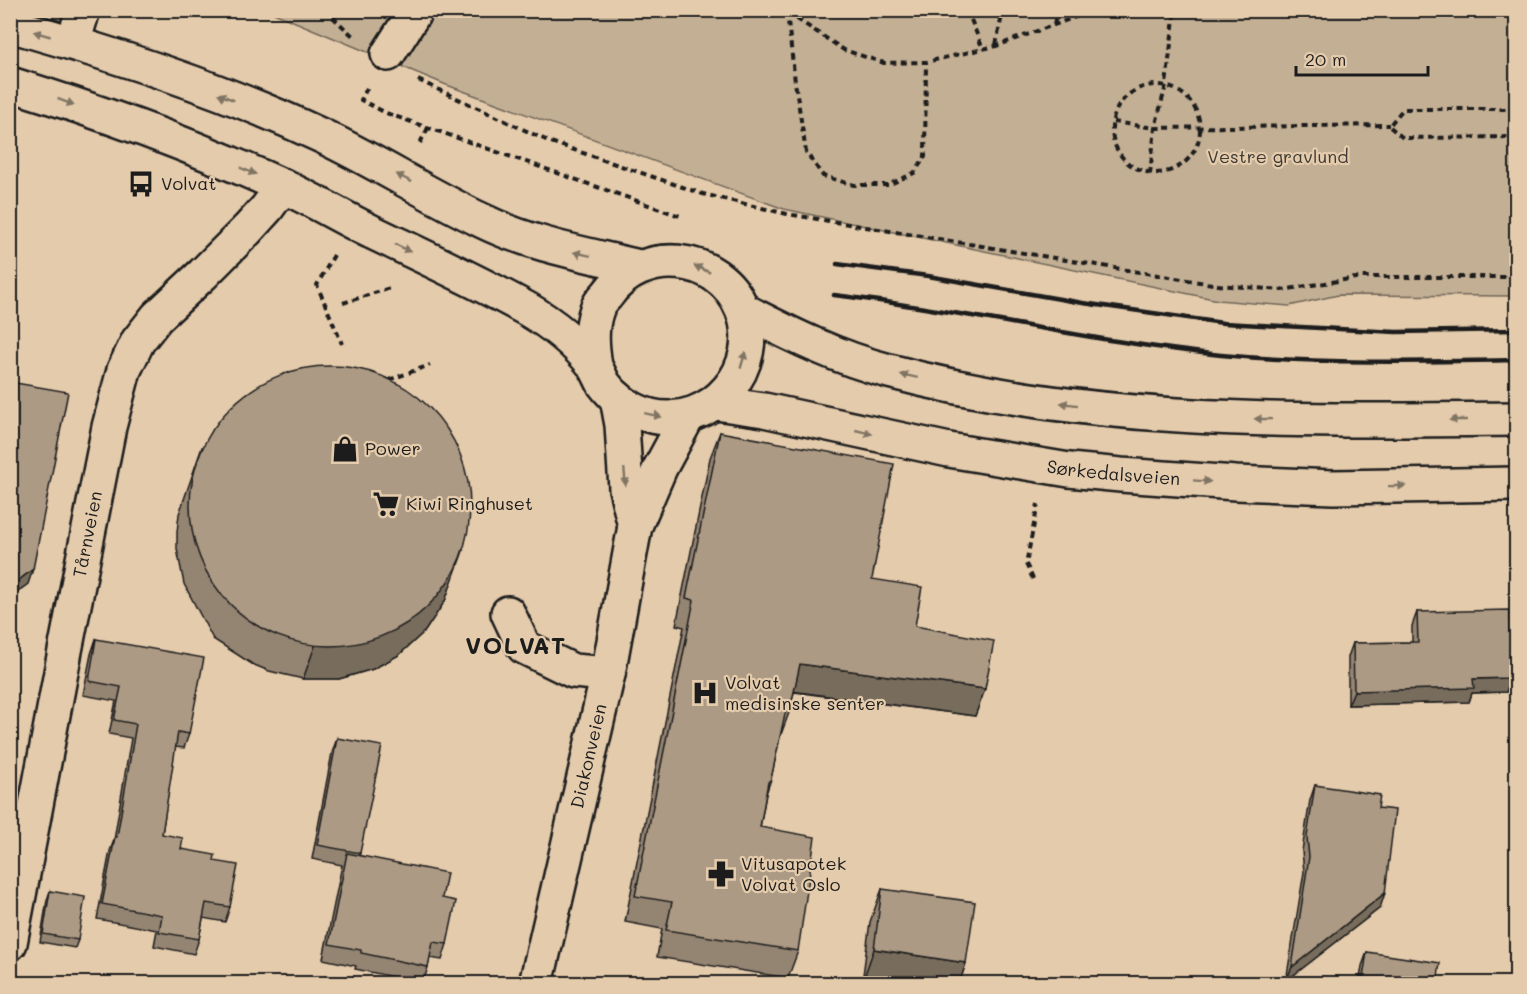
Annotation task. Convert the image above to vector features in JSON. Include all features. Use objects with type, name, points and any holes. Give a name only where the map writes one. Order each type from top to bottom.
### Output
[{"type":"main road","points":[[73,43],[83,10]]},
{"type":"main road","points":[[388,54],[416,10]]},
{"type":"main road","points":[[10,24],[162,72],[321,136],[483,221],[544,245],[639,267]]},
{"type":"main road","points":[[10,84],[73,104],[217,158],[283,186],[528,310],[562,333],[595,366],[604,384],[617,398],[633,409],[651,416],[669,418],[702,410],[734,385],[745,361],[748,335],[742,310],[730,289],[703,269],[688,263],[663,261],[639,267],[615,284],[597,308],[591,336],[595,366]]},
{"type":"main road","name":"Tårnveien","points":[[10,943],[98,483],[124,370],[138,340],[157,316],[241,236],[267,208],[283,186]]},
{"type":"main road","points":[[742,310],[786,332],[887,371],[1032,400],[1131,411],[1247,419],[1516,420]]},
{"type":"main road","name":"Diakonveien","points":[[617,398],[622,425],[626,489],[635,526]]},
{"type":"main road","name":"Sørkedalsveien","points":[[702,410],[764,410],[949,450],[1069,470],[1121,475],[1333,487],[1516,484]]},
{"type":"main road","name":"Diakonveien","points":[[536,984],[608,674],[635,526],[660,468],[702,410]]},
{"type":"main road","points":[[508,613],[524,647],[573,671],[608,674]]},
{"type":"path","points":[[967,10],[983,49]]},
{"type":"path","points":[[996,46],[1003,10]]},
{"type":"path","points":[[1054,25],[1057,10]]},
{"type":"path","points":[[786,11],[844,50],[884,63],[926,62],[996,46],[1095,10]]},
{"type":"path","points":[[1150,174],[1155,128],[1166,85],[1175,10]]},
{"type":"path","points":[[786,11],[806,152],[824,176],[854,184],[888,185],[914,173],[925,157],[926,62]]},
{"type":"path","points":[[413,78],[548,141],[703,194],[787,214],[1218,285],[1257,289],[1282,290],[1362,277],[1516,277]]},
{"type":"path","points":[[1150,84],[1166,85],[1180,91],[1192,101],[1201,128],[1198,145],[1185,163],[1171,170],[1150,174],[1137,170],[1118,151],[1112,136],[1113,122],[1117,106],[1127,95],[1150,84]]},
{"type":"path","points":[[361,100],[386,113],[683,217]]},
{"type":"path","points":[[1389,125],[1403,110],[1516,109]]},
{"type":"path","points":[[1113,122],[1155,128],[1389,125],[1403,138],[1516,136]]},
{"type":"path","points":[[338,247],[317,285],[342,344]]},
{"type":"path","points":[[343,303],[376,291],[396,287]]},
{"type":"path","points":[[383,382],[430,365]]},
{"type":"path","points":[[1033,579],[1026,564],[1039,499]]},
{"type":"green space","name":"Vestre gravlund","points":[[269,11],[1516,11],[1516,296],[1338,295],[1289,306],[1218,300],[784,209],[444,84]]},
{"type":"building","points":[[316,366],[344,366],[384,376],[396,382],[419,397],[439,417],[460,452],[468,479],[470,506],[468,533],[460,560],[439,595],[419,615],[396,630],[371,640],[344,646],[316,646],[276,636],[264,630],[241,615],[221,595],[206,572],[196,547],[190,520],[190,492],[200,452],[206,440],[221,417],[241,397],[264,382],[289,372]]},
{"type":"building","points":[[10,382],[68,392],[33,569],[19,580],[10,627]]},
{"type":"building","points":[[720,432],[894,464],[872,579],[922,587],[915,626],[994,641],[985,689],[800,664],[790,710],[786,709],[771,779],[768,782],[760,827],[815,837],[798,951],[666,930],[672,902],[635,896],[694,600],[686,598]]},
{"type":"building","points":[[1509,610],[1511,678],[1473,679],[1474,688],[1354,691],[1353,643],[1418,642],[1417,612]]},
{"type":"building","points":[[96,639],[204,658],[189,734],[178,732],[162,834],[183,838],[181,849],[215,855],[214,861],[238,865],[230,907],[206,903],[199,939],[159,932],[162,915],[102,904],[115,837],[117,837],[136,724],[114,720],[121,687],[89,681]]},
{"type":"building","points":[[337,738],[382,746],[360,853],[317,845]]},
{"type":"building","points":[[1315,785],[1380,795],[1378,808],[1395,810],[1385,893],[1292,967],[1309,857],[1307,837]]},
{"type":"building","points":[[347,853],[447,873],[442,898],[456,901],[447,944],[433,942],[428,967],[329,944]]},
{"type":"building","points":[[882,889],[975,902],[966,963],[874,949]]},
{"type":"building","points":[[50,891],[85,897],[78,940],[43,934]]},
{"type":"building","points":[[1367,952],[1440,963],[1437,984],[1362,984]]},
{"type":"railway","points":[[837,264],[928,276],[1083,303],[1223,323],[1396,332],[1516,330]]},
{"type":"railway","points":[[834,295],[1124,342],[1221,355],[1332,361],[1516,360]]},
{"type":"place","name":"Volvat","points":[[141,184]]},
{"type":"place","name":"Power","points":[[345,449]]},
{"type":"place","name":"Kiwi Ringhuset","points":[[386,504]]},
{"type":"place","name":"Volvat medisinske senter","points":[[705,693]]},
{"type":"place","name":"Vitusapotek Volvat Oslo","points":[[721,874]]},
{"type":"district","name":"VOLVAT","points":[[516,646]]}]
